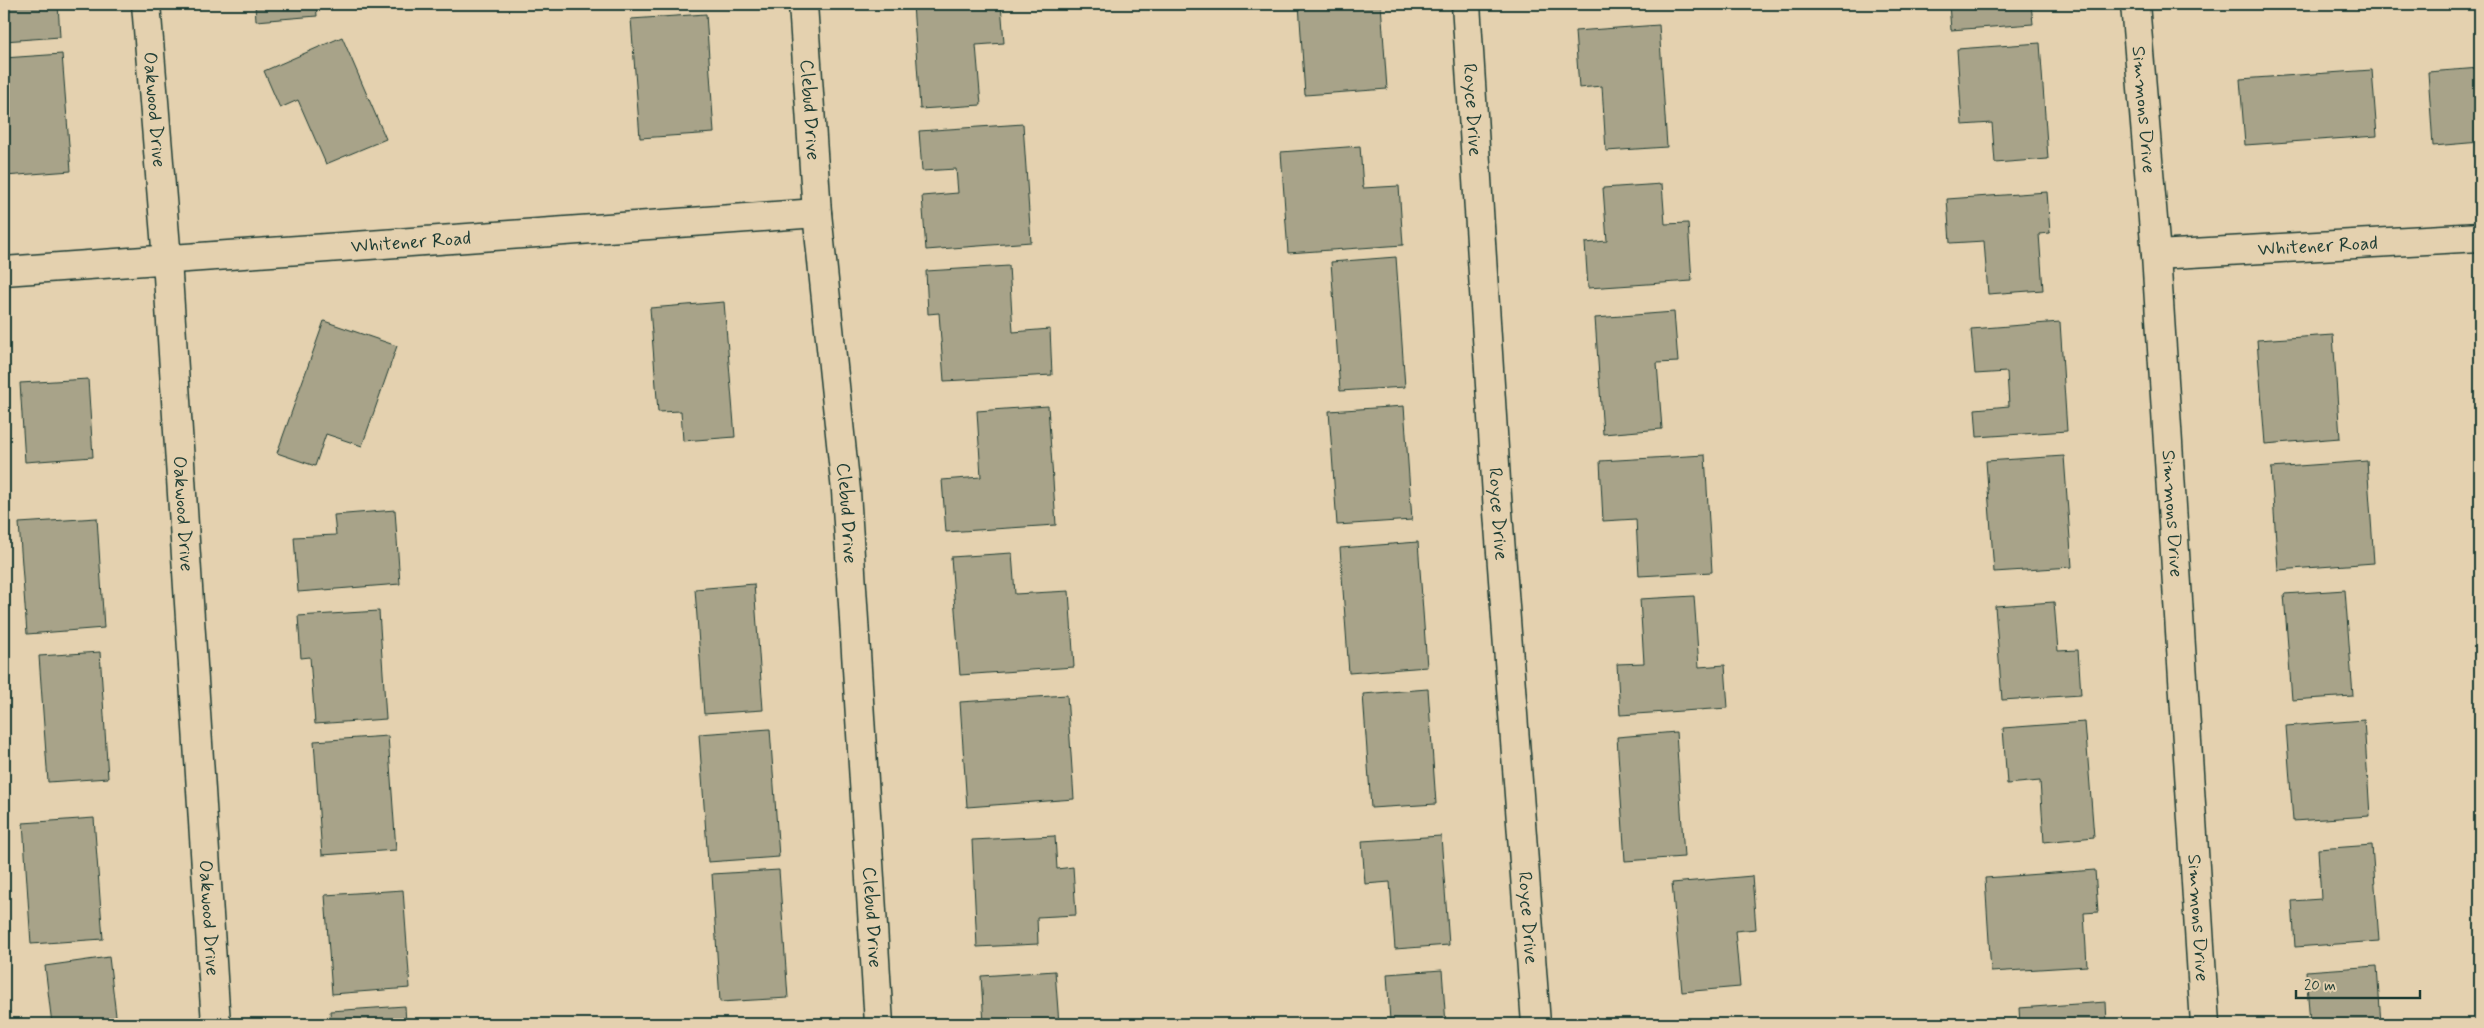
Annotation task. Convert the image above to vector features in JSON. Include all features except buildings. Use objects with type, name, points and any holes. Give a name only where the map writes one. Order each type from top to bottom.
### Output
[{"type":"street","name":"Oakwood Drive","points":[[146,4],[167,260],[216,1024]]},
{"type":"street","name":"Clebud Drive","points":[[803,4],[817,213],[846,491],[879,1024]]},
{"type":"street","name":"Royce Drive","points":[[1466,4],[1498,512],[1536,1024]]},
{"type":"street","name":"Simmons Drive","points":[[2136,4],[2156,254],[2205,1024]]},
{"type":"street","name":"Whitener Road","points":[[4,271],[817,213]]},
{"type":"street","name":"Whitener Road","points":[[2156,254],[2480,237]]}]
